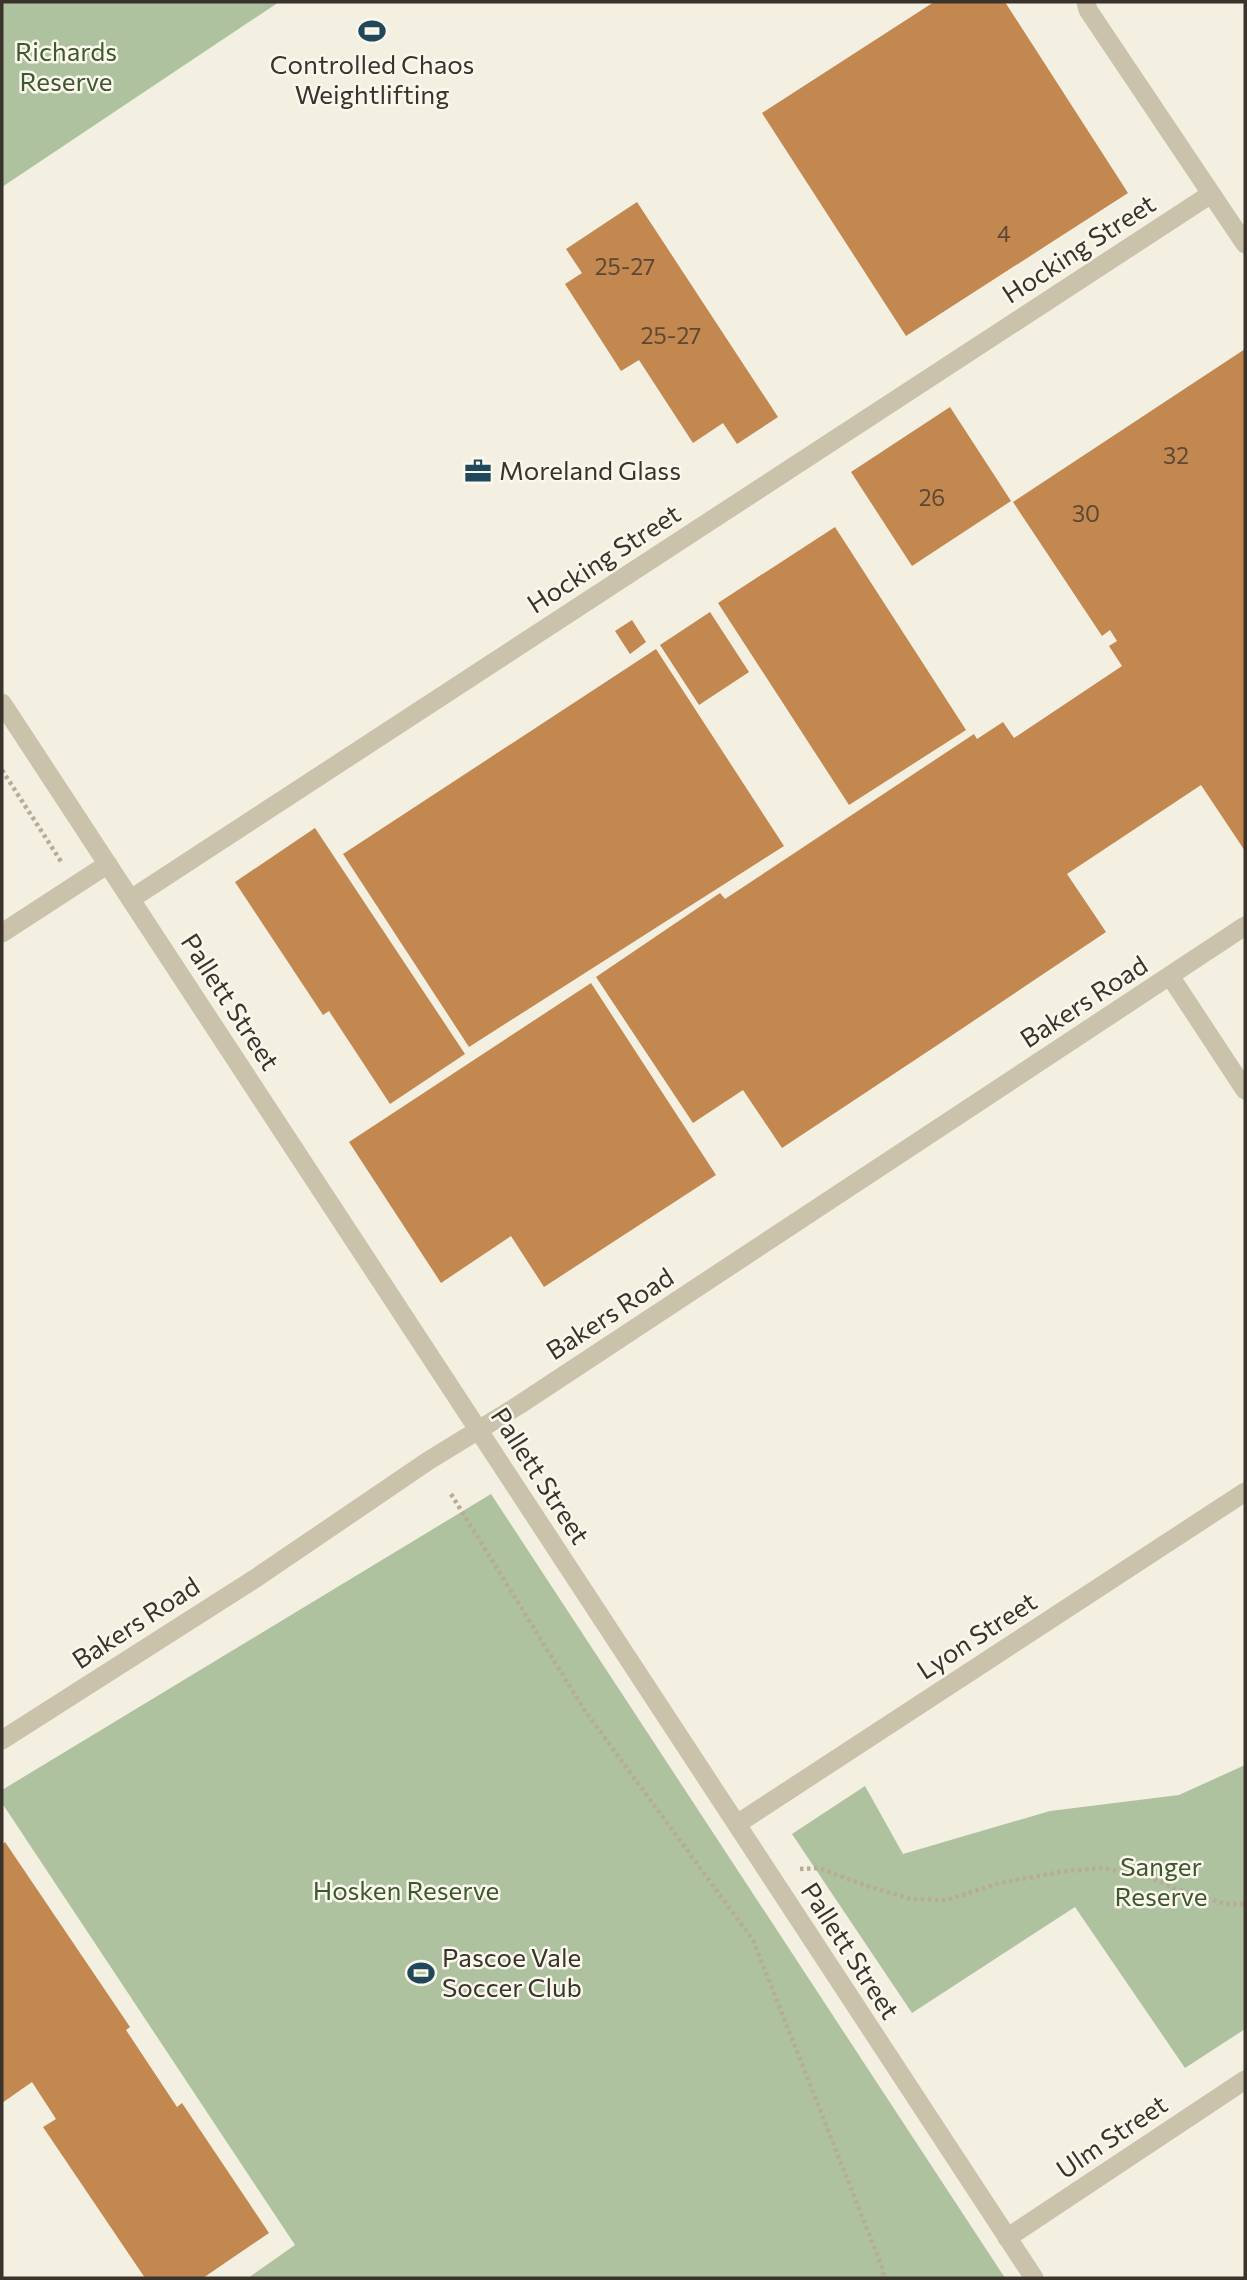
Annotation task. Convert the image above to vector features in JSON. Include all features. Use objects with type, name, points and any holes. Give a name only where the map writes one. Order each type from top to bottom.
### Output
[{"type":"street","points":[[1086,2],[1088,10],[1245,244]]},
{"type":"street","name":"Hocking Street","points":[[131,899],[1211,194]]},
{"type":"street","name":"Pallett Street","points":[[2,703],[1034,2278]]},
{"type":"street","points":[[2,933],[108,864]]},
{"type":"street","name":"Bakers Road","points":[[2,1741],[256,1578],[428,1461],[542,1390],[1245,926]]},
{"type":"street","points":[[1170,976],[1245,1090]]},
{"type":"street","name":"Lyon Street","points":[[737,1825],[1245,1492]]},
{"type":"street","name":"Ulm Street","points":[[1007,2238],[1245,2080]]},
{"type":"path","points":[[2,770],[77,885]]},
{"type":"path","points":[[451,1494],[585,1711],[753,1940],[884,2272],[881,2278]]},
{"type":"path","points":[[764,1867],[820,1868],[911,1899],[947,1900],[1000,1883],[1066,1871],[1103,1868],[1157,1880],[1172,1888],[1226,1904],[1245,1904]]},
{"type":"green space","name":"Richards Reserve","points":[[2,2],[279,2],[2,187]]},
{"type":"green space","name":"Hosken Reserve","points":[[491,1494],[1005,2278],[248,2278],[295,2245],[2,1803],[2,1790]]},
{"type":"green space","name":"Sanger Reserve","points":[[1245,1765],[1245,2029],[1185,2068],[1075,1907],[912,2013],[792,1834],[865,1786],[903,1854],[1050,1811],[1179,1795]]},
{"type":"building","points":[[934,2],[1005,2],[1128,193],[906,336],[762,113]]},
{"type":"building","points":[[637,202],[778,417],[737,444],[723,423],[693,443],[639,360],[621,371],[565,284],[582,273],[566,249]]},
{"type":"building","points":[[1245,349],[1245,851],[1201,785],[1067,874],[1106,932],[942,1042],[782,1148],[743,1090],[693,1123],[596,977],[720,893],[725,899],[974,734],[977,739],[1003,722],[1014,738],[1122,666],[1109,646],[1117,641],[1110,630],[1102,636],[1013,502]]},
{"type":"building","points":[[950,407],[1011,501],[912,566],[851,472]]},
{"type":"building","points":[[835,527],[966,730],[849,805],[718,603]]},
{"type":"building","points":[[710,612],[749,672],[699,705],[660,645]]},
{"type":"building","points":[[632,620],[646,642],[630,654],[615,631]]},
{"type":"building","points":[[656,649],[784,846],[469,1047],[343,854]]},
{"type":"building","points":[[315,828],[465,1054],[390,1104],[329,1011],[323,1015],[235,882]]},
{"type":"building","points":[[591,983],[716,1175],[544,1287],[511,1236],[441,1283],[349,1142]]},
{"type":"building","points":[[5,1842],[130,2027],[126,2030],[177,2107],[182,2103],[269,2233],[203,2278],[145,2278],[43,2127],[56,2119],[32,2082],[2,2103],[2,1845]]},
{"type":"place","name":"Controlled Chaos Weightlifting","points":[[372,31]]},
{"type":"place","name":"Moreland Glass","points":[[478,471]]},
{"type":"place","name":"Pascoe Vale Soccer Club","points":[[421,1973]]}]
